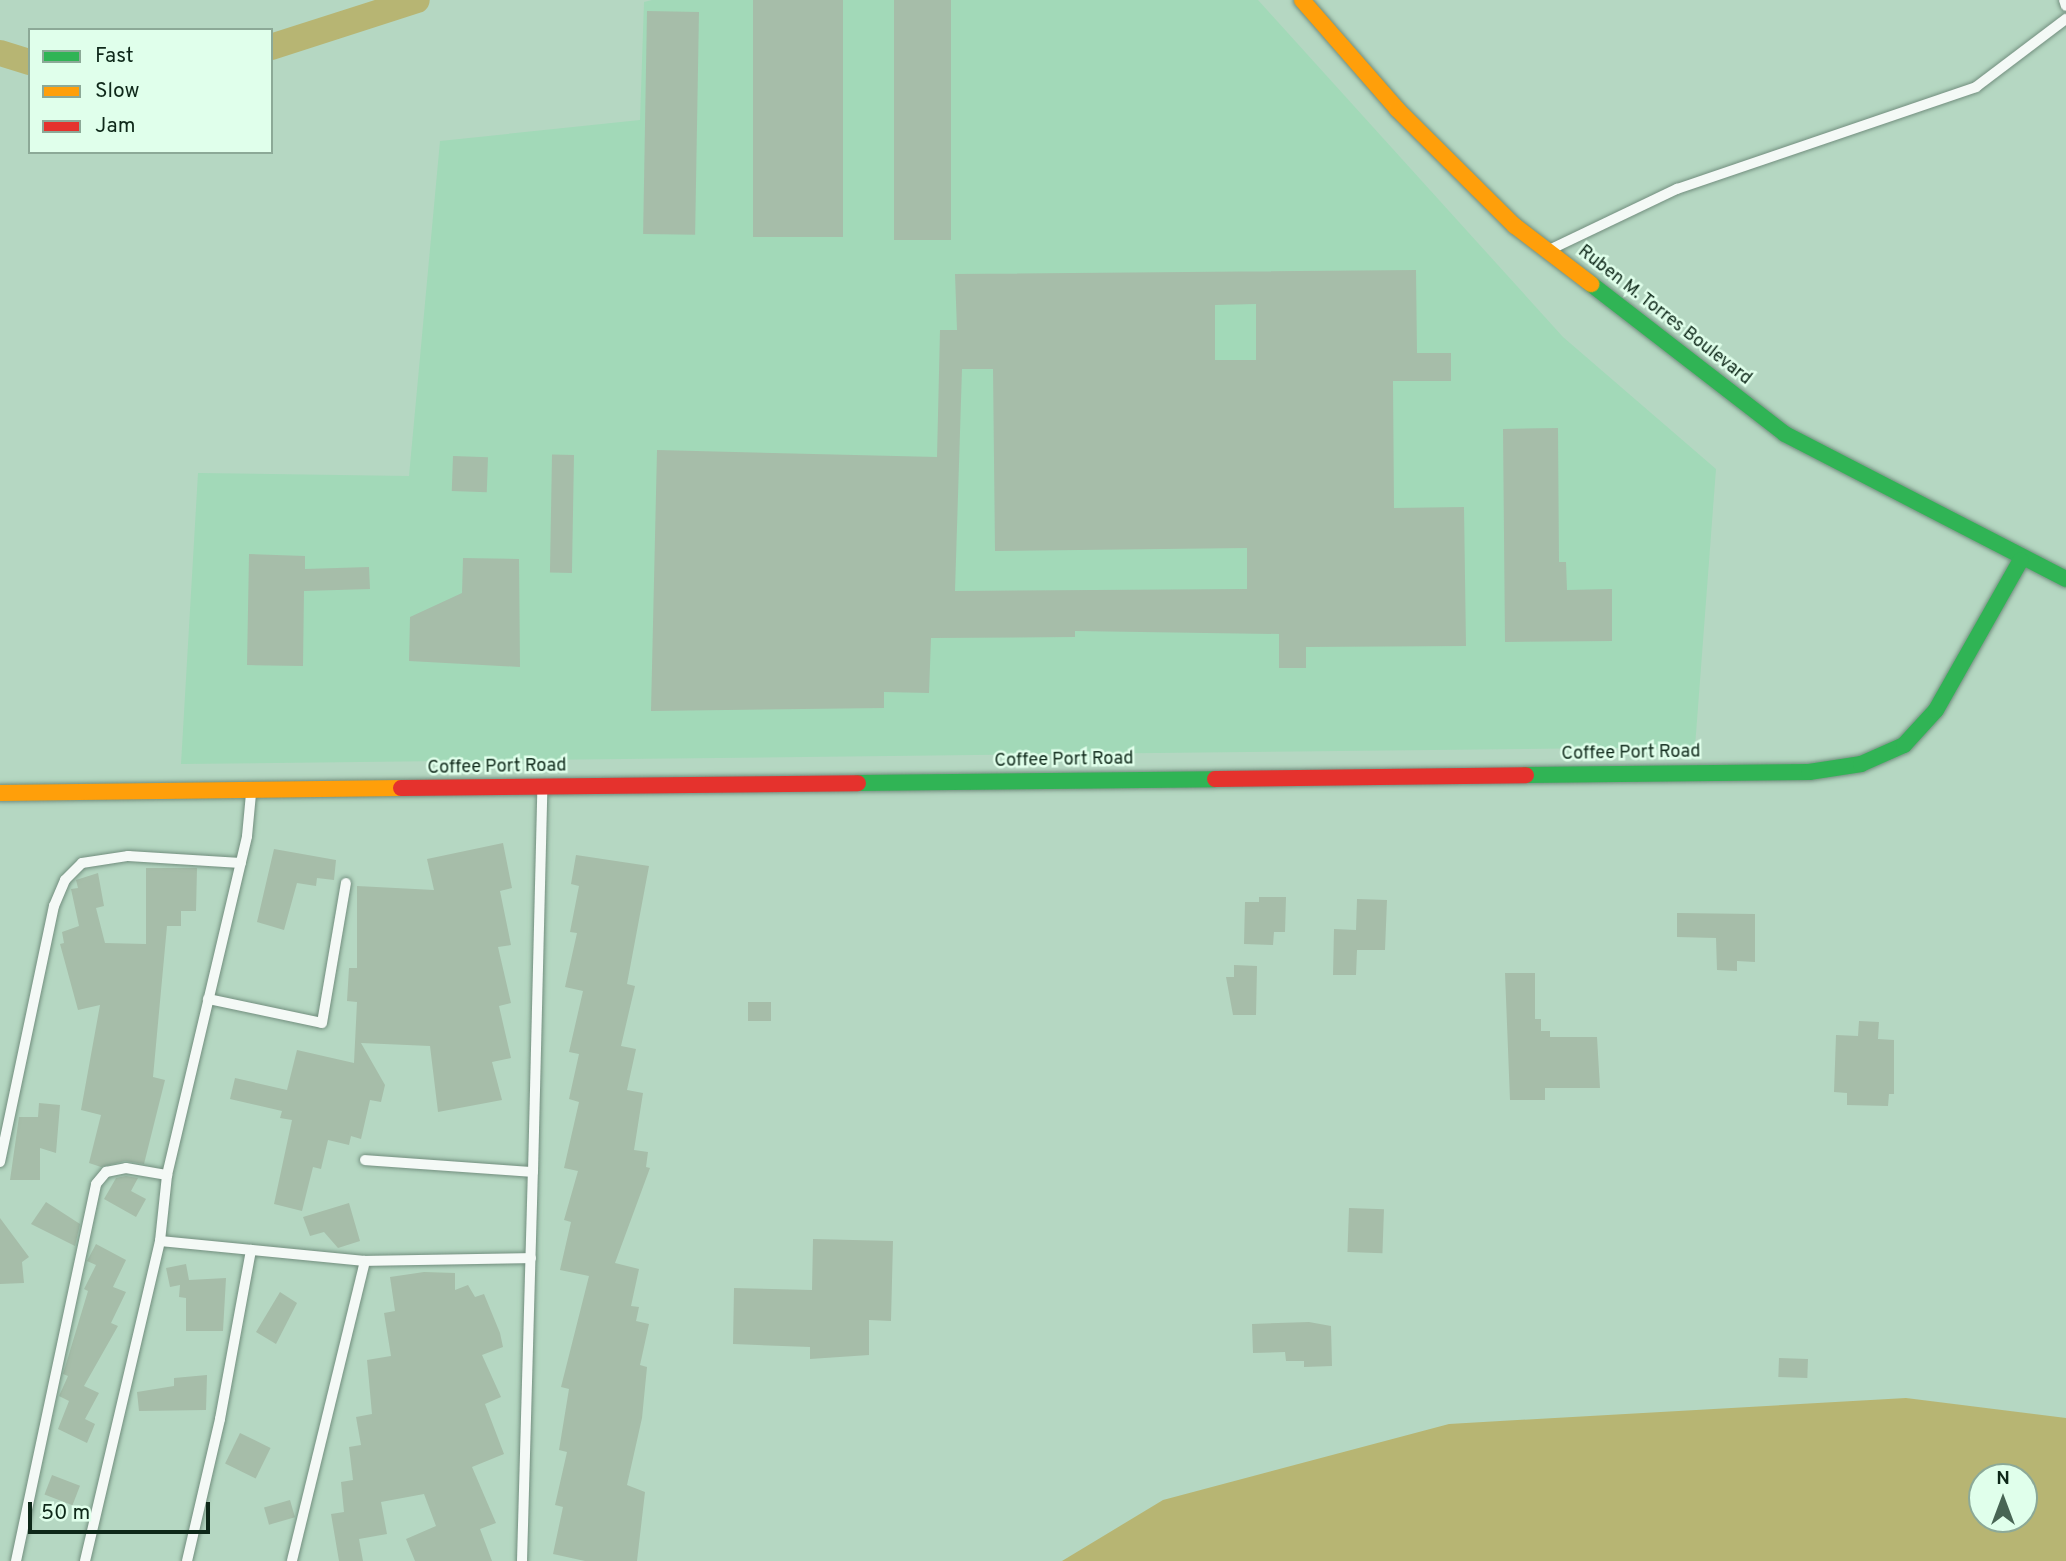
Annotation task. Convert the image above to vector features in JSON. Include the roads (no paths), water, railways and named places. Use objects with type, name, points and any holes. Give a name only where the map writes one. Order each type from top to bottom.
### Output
[{"type":"street","name":"Ruben M. Torres Boulevard","points":[[1302,0],[1397,109],[1547,251],[1785,434],[2021,560],[2066,579]]},
{"type":"street","name":"Coffee Port Road","points":[[0,793],[1809,772],[1861,764],[1904,745],[1936,710],[2021,560]]},
{"type":"lane","points":[[2064,0],[2066,6]]},
{"type":"lane","points":[[1547,251],[1677,189],[1976,87],[2066,19]]},
{"type":"lane","points":[[522,1561],[542,786]]},
{"type":"lane","points":[[85,1561],[160,1241],[167,1175],[241,863],[252,790]]},
{"type":"lane","points":[[0,1162],[54,906],[65,880],[82,863],[128,856],[241,863]]},
{"type":"lane","points":[[208,999],[322,1023],[346,883]]},
{"type":"lane","points":[[365,1160],[533,1172]]},
{"type":"lane","points":[[16,1561],[96,1184],[106,1172],[126,1168],[167,1175]]},
{"type":"lane","points":[[160,1241],[365,1261],[531,1258]]},
{"type":"lane","points":[[187,1561],[220,1419],[251,1250]]},
{"type":"lane","points":[[292,1561],[365,1261]]},
{"type":"waterway","points":[[273,46],[417,0]]},
{"type":"waterway","points":[[0,53],[28,61]]}]
